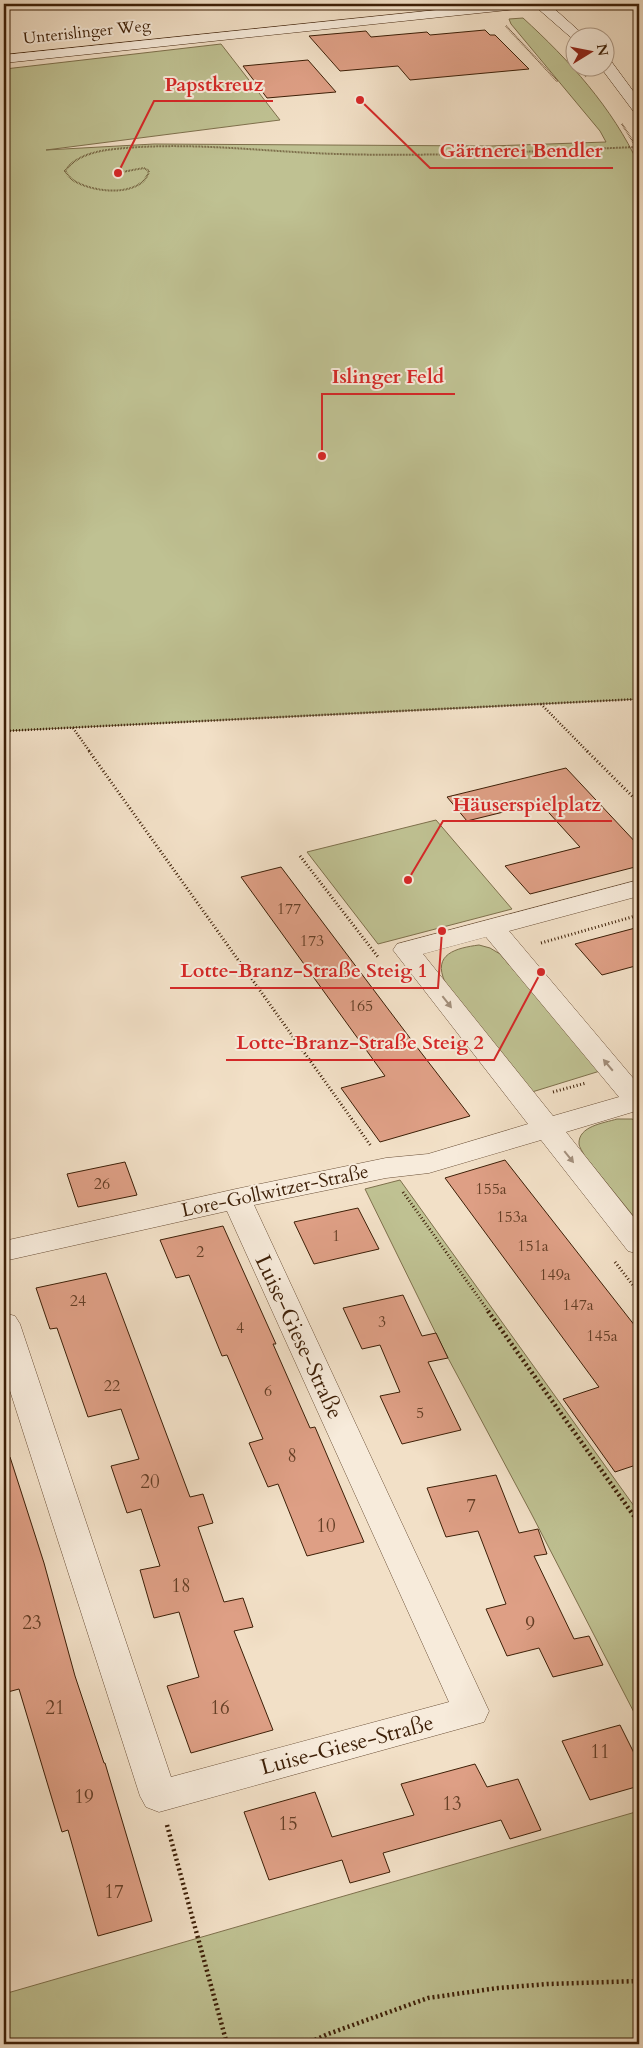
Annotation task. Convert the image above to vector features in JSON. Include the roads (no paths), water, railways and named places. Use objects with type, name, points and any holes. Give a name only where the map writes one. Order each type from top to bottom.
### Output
[{"type":"street","name":"Unterislinger Weg","points":[[4,59],[532,4]]},
{"type":"street","points":[[541,4],[569,28]]},
{"type":"street","points":[[616,78],[639,109]]},
{"type":"street","points":[[639,888],[406,950],[639,1244]]},
{"type":"street","points":[[492,927],[638,1102]]},
{"type":"street","name":"Lore-Gollwitzer-Straße","points":[[4,1251],[236,1199],[386,1168],[428,1163],[638,1102]]},
{"type":"street","name":"Luise-Giese-Straße","points":[[4,1324],[159,1796],[471,1711],[236,1199]]},
{"type":"place","name":"Gärtnerei Bendler","points":[[360,100]]},
{"type":"place","name":"Papstkreuz","points":[[118,173]]},
{"type":"place","name":"Islinger Feld","points":[[322,456]]},
{"type":"place","name":"Häuserspielplatz","points":[[408,880]]},
{"type":"place","name":"Lotte-Branz-Straße Steig 1","points":[[442,931]]},
{"type":"place","name":"Lotte-Branz-Straße Steig 2","points":[[541,972]]}]
